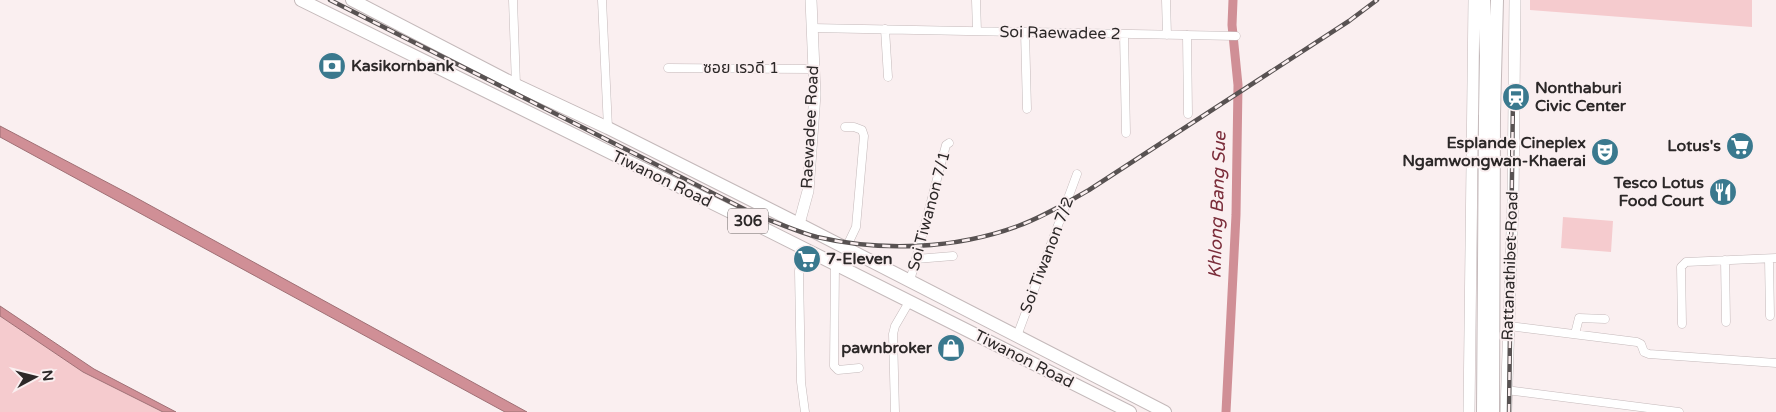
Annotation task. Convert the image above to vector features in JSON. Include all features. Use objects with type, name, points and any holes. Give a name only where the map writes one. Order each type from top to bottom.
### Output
[{"type":"main road","name":"Tiwanon Road","points":[[301,0],[1130,412]]},
{"type":"main road","name":"Tiwanon Road","points":[[352,0],[516,85],[608,128],[799,224],[1165,412]]},
{"type":"main road","name":"Raewadee Road","points":[[799,224],[808,191],[815,94],[811,0]]},
{"type":"main road","points":[[1469,412],[1474,0]]},
{"type":"main road","name":"Rattanathibet Road","points":[[1484,0],[1489,115],[1493,412]]},
{"type":"main road","name":"Rattanathibet Road","points":[[1483,412],[1489,115],[1497,0]]},
{"type":"main road","name":"Rattanathibet Road","points":[[1506,412],[1513,202],[1516,0]]},
{"type":"main road","points":[[366,32],[375,12]]},
{"type":"main road","points":[[769,232],[787,218]]},
{"type":"main road","points":[[1469,390],[1476,406],[1489,410],[1501,404],[1506,391]]},
{"type":"street","points":[[513,0],[516,85]]},
{"type":"street","points":[[602,0],[608,128]]},
{"type":"street","points":[[976,0],[977,32]]},
{"type":"street","points":[[1166,0],[1167,34]]},
{"type":"street","name":"Soi Raewadee 2","points":[[812,28],[1236,36]]},
{"type":"street","points":[[885,29],[888,77]]},
{"type":"street","points":[[1025,32],[1027,109]]},
{"type":"street","points":[[1124,34],[1126,133]]},
{"type":"street","points":[[1187,35],[1188,114]]},
{"type":"street","name":"ซอย เรวดี 1","points":[[668,68],[814,69]]},
{"type":"street","points":[[845,126],[862,130],[864,136],[856,228],[846,248]]},
{"type":"street","name":"Soi Tiwanon 7/1","points":[[910,281],[946,145],[950,143]]},
{"type":"street","name":"Soi Tiwanon 7/2","points":[[1016,336],[1078,174]]},
{"type":"street","points":[[802,249],[799,271],[801,382],[805,412]]},
{"type":"street","points":[[916,259],[953,256]]},
{"type":"street","points":[[1682,324],[1681,267],[1689,261],[1772,259],[1770,316]]},
{"type":"street","points":[[1725,260],[1726,322]]},
{"type":"street","points":[[836,265],[834,366],[838,370],[859,368]]},
{"type":"street","points":[[894,412],[895,326],[909,302]]},
{"type":"street","points":[[1575,334],[1579,318],[1604,319]]},
{"type":"street","points":[[1509,326],[1637,342],[1645,353],[1776,363]]},
{"type":"street","points":[[1506,391],[1679,412]]},
{"type":"shaded area","points":[[1530,0],[1752,0],[1752,27],[1530,10]]},
{"type":"shaded area","points":[[0,126],[133,196],[527,412],[505,412],[0,137]]},
{"type":"shaded area","points":[[1563,217],[1613,221],[1611,252],[1561,248]]},
{"type":"shaded area","points":[[0,306],[94,369],[176,412],[163,412],[83,372],[0,316]]},
{"type":"shaded area","points":[[0,316],[83,372],[163,412],[0,412]]},
{"type":"waterway","name":"Khlong Bang Sue","points":[[1226,412],[1236,215],[1238,85],[1232,25],[1233,0]]},
{"type":"railway","points":[[330,0],[760,217],[817,237],[867,245],[893,246],[944,244],[969,240],[1018,226],[1045,214],[1089,190],[1349,21],[1377,0]]},
{"type":"railway","points":[[1509,412],[1513,96]]},
{"type":"place","name":"Kasikornbank","points":[[332,66]]},
{"type":"place","name":"Nonthaburi Civic Center","points":[[1516,97]]},
{"type":"place","name":"Lotus's","points":[[1740,146]]},
{"type":"place","name":"Esplande Cineplex Ngamwongwan-Khaerai","points":[[1605,152]]},
{"type":"place","name":"Tesco Lotus Food Court","points":[[1723,192]]},
{"type":"place","name":"7-Eleven","points":[[807,259]]},
{"type":"place","name":"pawnbroker","points":[[951,348]]}]
